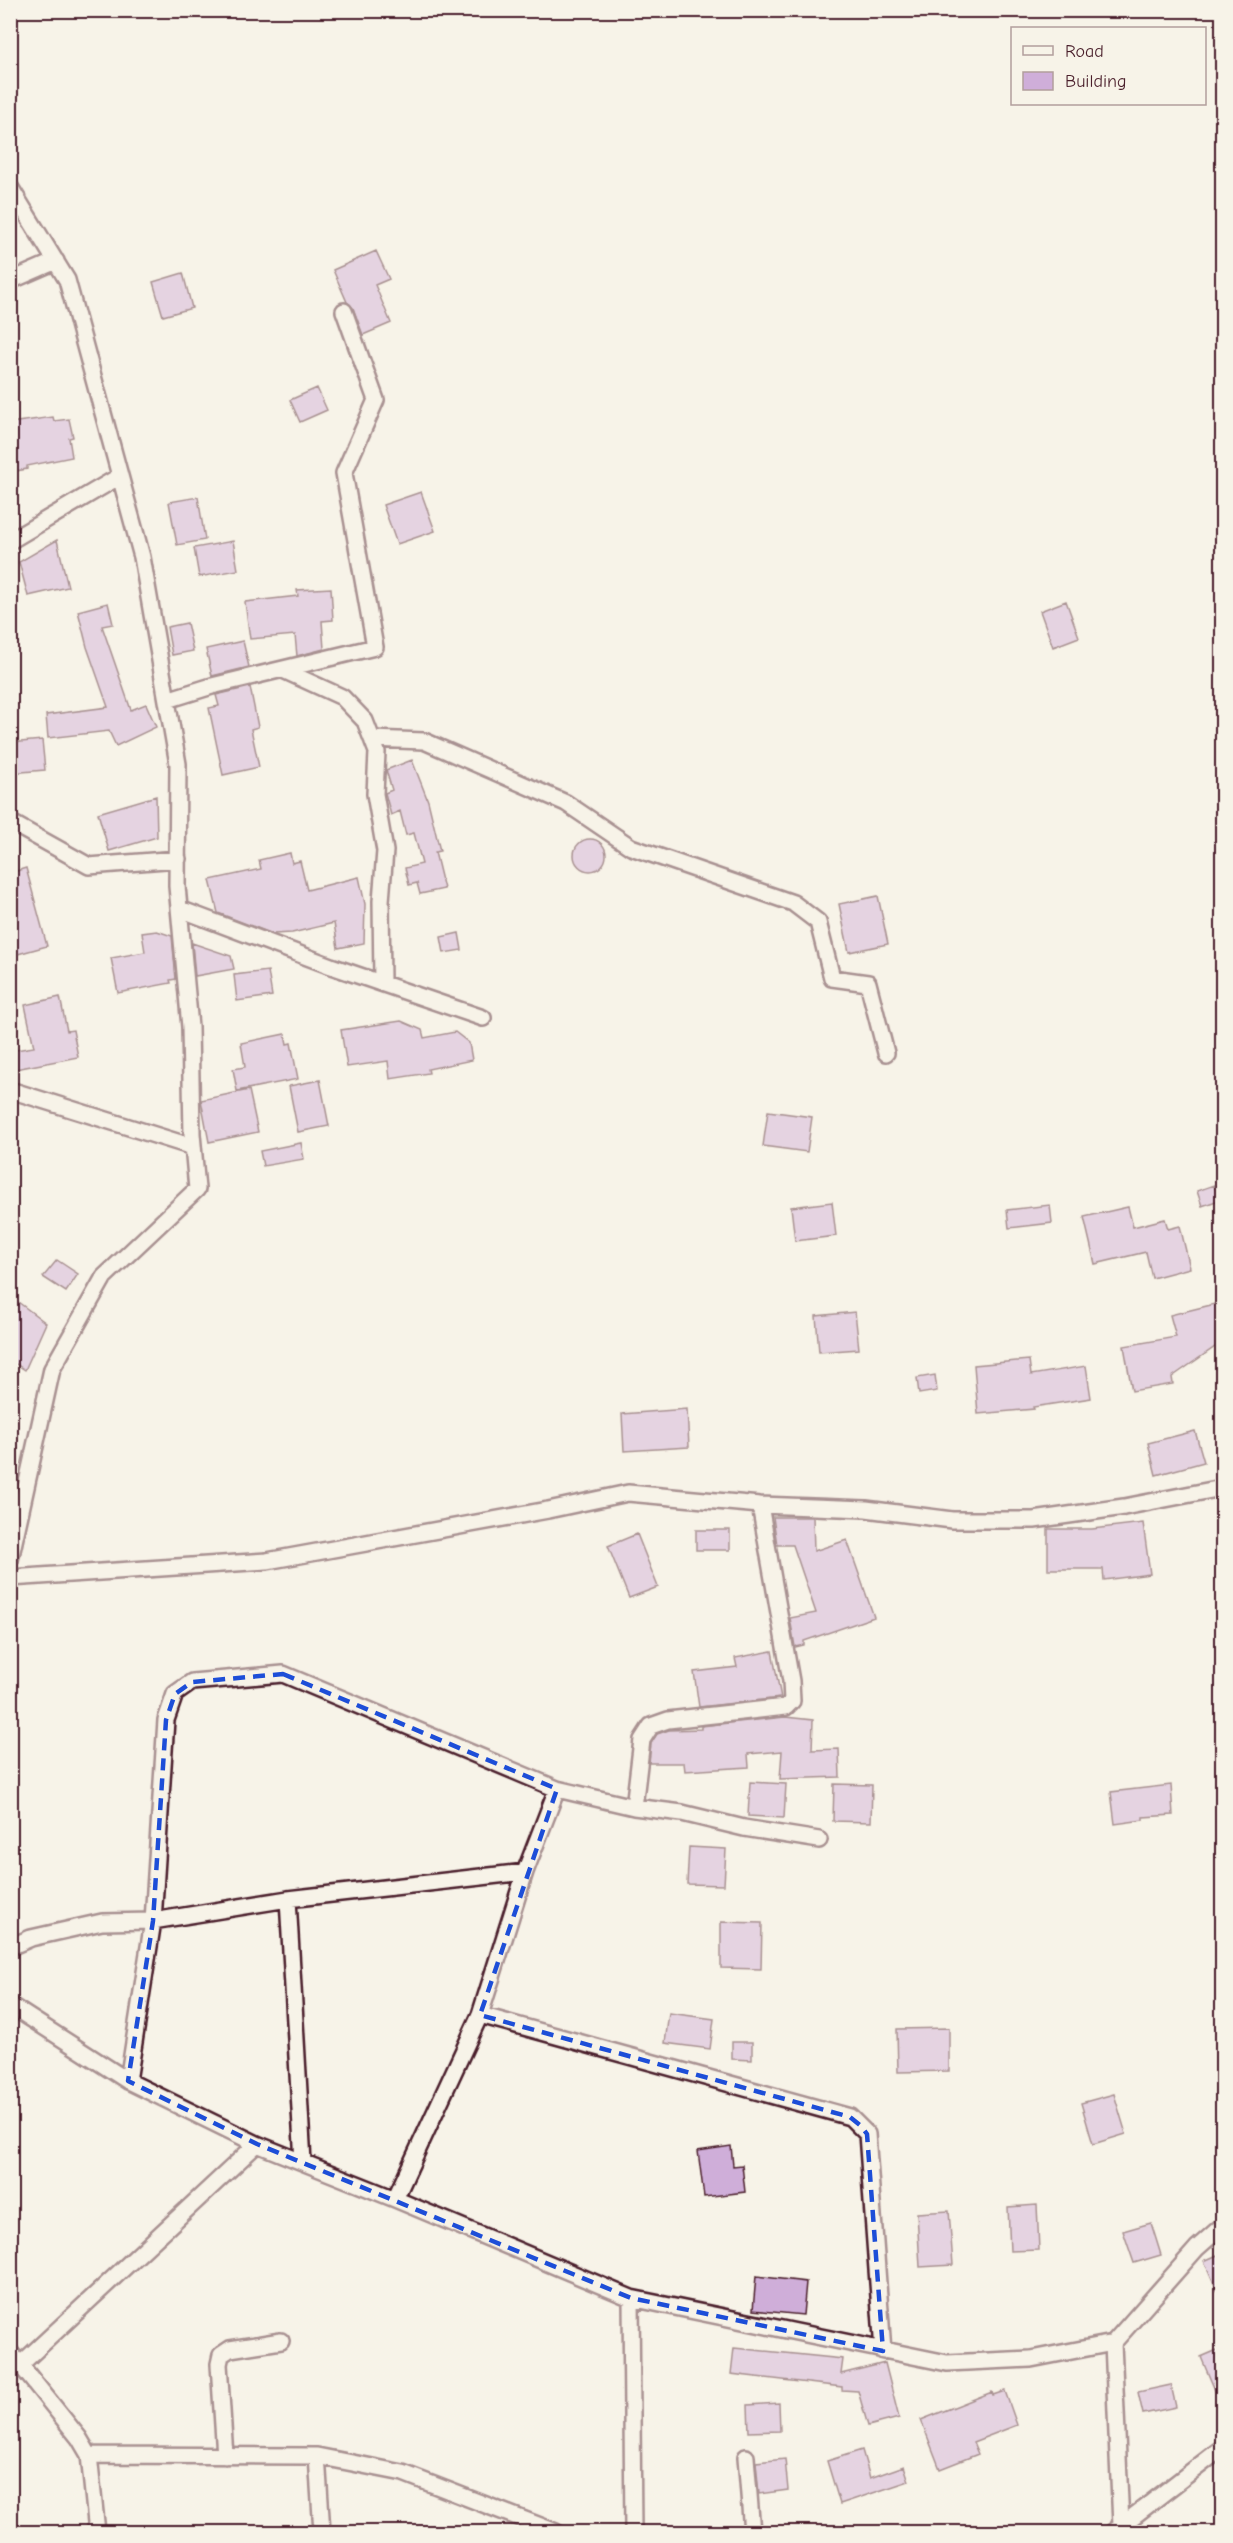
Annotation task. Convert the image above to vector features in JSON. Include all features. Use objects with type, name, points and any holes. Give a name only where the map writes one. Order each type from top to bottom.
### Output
[{"type":"street","points":[[10,187],[67,280],[142,558],[178,764],[180,909],[190,1027],[193,1147],[197,1189],[104,1277],[52,1369],[10,1560]]},
{"type":"street","points":[[10,281],[56,261]]},
{"type":"street","points":[[167,700],[212,686],[375,647],[344,473],[376,400],[344,312]]},
{"type":"street","points":[[10,541],[120,476]]},
{"type":"street","points":[[283,670],[342,697],[365,721],[377,752],[375,794],[385,851],[381,901],[382,983]]},
{"type":"street","points":[[372,739],[424,741],[566,803],[631,847],[793,903],[818,922],[832,978],[868,983],[886,1053]]},
{"type":"street","points":[[10,822],[89,866],[178,859]]},
{"type":"street","points":[[180,909],[483,1018]]},
{"type":"street","points":[[10,1090],[193,1147]]},
{"type":"street","points":[[10,1578],[267,1561],[548,1510],[628,1493],[760,1505],[866,1509],[952,1520],[1034,1520],[1124,1507],[1222,1488]]},
{"type":"street","points":[[634,1808],[642,1740],[651,1726],[668,1720],[786,1707],[792,1701],[791,1681],[760,1505]]},
{"type":"street","points":[[128,2081],[153,1921],[166,1720],[175,1694],[192,1682],[283,1674],[557,1789],[634,1808],[681,1813],[744,1828],[819,1840]]},
{"type":"street","points":[[395,2199],[480,2015],[525,1872],[557,1789]]},
{"type":"street","points":[[10,1947],[31,1938],[102,1923],[153,1921],[288,1899],[525,1872]]},
{"type":"street","points":[[288,1899],[303,2162]]},
{"type":"street","points":[[10,2005],[128,2081],[257,2144],[632,2298],[947,2363],[1031,2358],[1113,2343]]},
{"type":"street","points":[[480,2015],[850,2117],[861,2126],[867,2134],[883,2351]]},
{"type":"street","points":[[97,2532],[89,2455],[79,2438],[15,2358],[257,2144]]},
{"type":"street","points":[[1117,2528],[1113,2343],[1197,2248],[1222,2226]]},
{"type":"street","points":[[632,2298],[633,2532]]},
{"type":"street","points":[[225,2456],[219,2364],[221,2355],[230,2349],[281,2341]]},
{"type":"street","points":[[1117,2528],[1222,2448]]},
{"type":"street","points":[[89,2455],[317,2456],[403,2473],[556,2532]]},
{"type":"street","points":[[317,2456],[322,2532]]},
{"type":"street","points":[[746,2457],[752,2532]]},
{"type":"highlighted area","points":[[283,1674],[557,1789],[480,2015],[850,2117],[861,2126],[867,2134],[883,2351],[631,2298],[257,2144],[128,2081],[153,1921],[166,1720],[175,1694],[192,1682]]},
{"type":"building","points":[[376,251],[389,279],[375,285],[391,323],[363,335],[353,308],[347,302],[333,270]]},
{"type":"building","points":[[183,273],[192,308],[163,316],[153,282]]},
{"type":"building","points":[[317,388],[327,410],[300,422],[290,400]]},
{"type":"building","points":[[53,417],[54,421],[69,419],[73,437],[69,438],[72,457],[27,466],[27,469],[10,472],[10,423]]},
{"type":"building","points":[[421,492],[435,531],[397,544],[383,505]]},
{"type":"building","points":[[198,497],[205,540],[177,545],[169,502]]},
{"type":"building","points":[[57,540],[68,587],[28,596],[19,562]]},
{"type":"building","points":[[233,541],[238,570],[199,577],[194,548]]},
{"type":"building","points":[[331,588],[333,620],[322,621],[324,649],[297,656],[295,635],[250,639],[245,602],[298,596],[297,590]]},
{"type":"building","points":[[1066,601],[1079,637],[1053,647],[1040,611]]},
{"type":"building","points":[[108,603],[113,624],[102,626],[131,710],[146,704],[156,727],[116,746],[109,731],[48,738],[46,715],[108,707],[87,647],[78,611]]},
{"type":"building","points":[[187,623],[193,651],[172,655],[167,627]]},
{"type":"building","points":[[243,641],[249,667],[212,676],[206,649]]},
{"type":"building","points":[[250,687],[258,727],[251,729],[259,767],[223,775],[209,708],[219,706],[216,695]]},
{"type":"building","points":[[42,740],[45,770],[10,773],[10,743]]},
{"type":"building","points":[[412,760],[428,801],[440,851],[435,852],[444,889],[420,894],[417,883],[409,885],[405,868],[422,864],[414,833],[406,835],[400,811],[391,815],[385,793],[392,790],[386,770]]},
{"type":"building","points":[[156,796],[157,837],[109,851],[98,813]]},
{"type":"building","points":[[590,839],[601,844],[606,855],[601,866],[590,871],[579,866],[574,855],[579,844]]},
{"type":"building","points":[[290,853],[292,863],[300,861],[307,890],[359,877],[365,904],[364,943],[338,948],[334,923],[292,933],[273,934],[218,913],[210,880],[261,869],[259,860]]},
{"type":"building","points":[[26,868],[47,946],[14,955],[10,943],[10,873]]},
{"type":"building","points":[[878,896],[888,944],[849,952],[839,904]]},
{"type":"building","points":[[157,931],[172,936],[176,979],[170,980],[171,983],[118,993],[111,958],[145,952],[142,933]]},
{"type":"building","points":[[459,933],[462,950],[444,953],[441,937]]},
{"type":"building","points":[[192,943],[231,956],[234,969],[195,976]]},
{"type":"building","points":[[268,971],[272,996],[237,1001],[234,975]]},
{"type":"building","points":[[60,997],[67,1031],[73,1030],[78,1057],[10,1070],[10,1051],[34,1047],[25,1005]]},
{"type":"building","points":[[401,1021],[422,1030],[424,1038],[455,1032],[469,1043],[472,1060],[428,1069],[429,1073],[390,1079],[388,1061],[347,1067],[341,1030]]},
{"type":"building","points":[[285,1034],[287,1044],[291,1043],[298,1079],[237,1091],[233,1069],[245,1067],[241,1043]]},
{"type":"building","points":[[320,1080],[329,1126],[298,1132],[289,1086]]},
{"type":"building","points":[[249,1090],[258,1132],[209,1142],[201,1100]]},
{"type":"building","points":[[768,1111],[812,1117],[807,1152],[763,1146]]},
{"type":"building","points":[[301,1143],[304,1159],[263,1166],[260,1151]]},
{"type":"building","points":[[1214,1185],[1219,1200],[1202,1206],[1197,1191]]},
{"type":"building","points":[[832,1202],[836,1236],[795,1241],[791,1207]]},
{"type":"building","points":[[1050,1205],[1052,1223],[1009,1228],[1007,1210]]},
{"type":"building","points":[[1128,1207],[1133,1227],[1165,1219],[1168,1229],[1180,1226],[1190,1268],[1152,1278],[1146,1252],[1095,1264],[1084,1217]]},
{"type":"building","points":[[57,1260],[78,1274],[66,1292],[43,1277]]},
{"type":"building","points":[[10,1296],[46,1323],[25,1370],[10,1360]]},
{"type":"building","points":[[1215,1304],[1222,1332],[1222,1342],[1172,1377],[1173,1384],[1132,1391],[1124,1346],[1176,1337],[1170,1315]]},
{"type":"building","points":[[855,1312],[859,1349],[819,1352],[816,1316]]},
{"type":"building","points":[[1029,1360],[1031,1375],[1086,1366],[1091,1398],[1033,1407],[1034,1409],[978,1414],[974,1365]]},
{"type":"building","points":[[935,1375],[937,1391],[919,1394],[917,1378]]},
{"type":"building","points":[[687,1409],[689,1447],[624,1451],[622,1414]]},
{"type":"building","points":[[1195,1431],[1204,1462],[1156,1475],[1148,1443]]},
{"type":"building","points":[[773,1517],[813,1517],[814,1551],[847,1540],[874,1617],[804,1641],[804,1645],[795,1647],[790,1618],[816,1613],[793,1545],[777,1545]]},
{"type":"building","points":[[1143,1523],[1150,1574],[1104,1580],[1103,1569],[1048,1569],[1048,1529],[1092,1529]]},
{"type":"building","points":[[696,1530],[730,1530],[730,1550],[696,1550]]},
{"type":"building","points":[[637,1534],[658,1587],[629,1598],[608,1546]]},
{"type":"building","points":[[772,1651],[781,1698],[699,1707],[694,1672],[737,1667],[735,1658]]},
{"type":"building","points":[[785,1717],[813,1720],[812,1750],[839,1749],[840,1777],[780,1779],[782,1751],[748,1754],[749,1767],[685,1771],[684,1763],[649,1763],[651,1743],[657,1734],[669,1730],[701,1729],[701,1726]]},
{"type":"building","points":[[750,1782],[786,1784],[784,1818],[748,1816]]},
{"type":"building","points":[[834,1784],[872,1785],[871,1822],[833,1821]]},
{"type":"building","points":[[1171,1785],[1173,1815],[1143,1817],[1143,1820],[1115,1824],[1111,1792]]},
{"type":"building","points":[[689,1847],[726,1849],[724,1885],[687,1884]]},
{"type":"building","points":[[721,1922],[762,1923],[761,1969],[721,1968]]},
{"type":"building","points":[[669,2013],[714,2019],[710,2049],[665,2043]]},
{"type":"building","points":[[949,2028],[949,2071],[898,2072],[897,2029]]},
{"type":"building","points":[[732,2042],[752,2042],[752,2060],[732,2059]]},
{"type":"building","points":[[1114,2094],[1126,2134],[1093,2144],[1081,2103]]},
{"type":"building","points":[[731,2146],[733,2166],[742,2165],[745,2192],[704,2197],[698,2151]]},
{"type":"building","points":[[1037,2205],[1039,2250],[1010,2251],[1008,2207]]},
{"type":"building","points":[[949,2211],[953,2265],[920,2267],[917,2213]]},
{"type":"building","points":[[1151,2223],[1161,2255],[1134,2263],[1123,2231]]},
{"type":"building","points":[[1222,2253],[1222,2301],[1204,2261]]},
{"type":"building","points":[[756,2276],[806,2282],[803,2315],[753,2310]]},
{"type":"building","points":[[734,2348],[843,2359],[841,2374],[885,2363],[899,2418],[868,2426],[858,2391],[842,2390],[842,2387],[731,2374]]},
{"type":"building","points":[[1222,2348],[1222,2407],[1201,2357]]},
{"type":"building","points":[[1171,2385],[1176,2407],[1143,2414],[1138,2392]]},
{"type":"building","points":[[1005,2391],[1017,2425],[973,2442],[978,2454],[940,2469],[921,2420],[992,2392],[993,2395]]},
{"type":"building","points":[[779,2403],[780,2431],[749,2432],[748,2405]]},
{"type":"building","points":[[862,2450],[870,2478],[904,2466],[909,2481],[840,2504],[827,2461]]},
{"type":"building","points":[[785,2459],[788,2490],[759,2494],[756,2462]]}]
